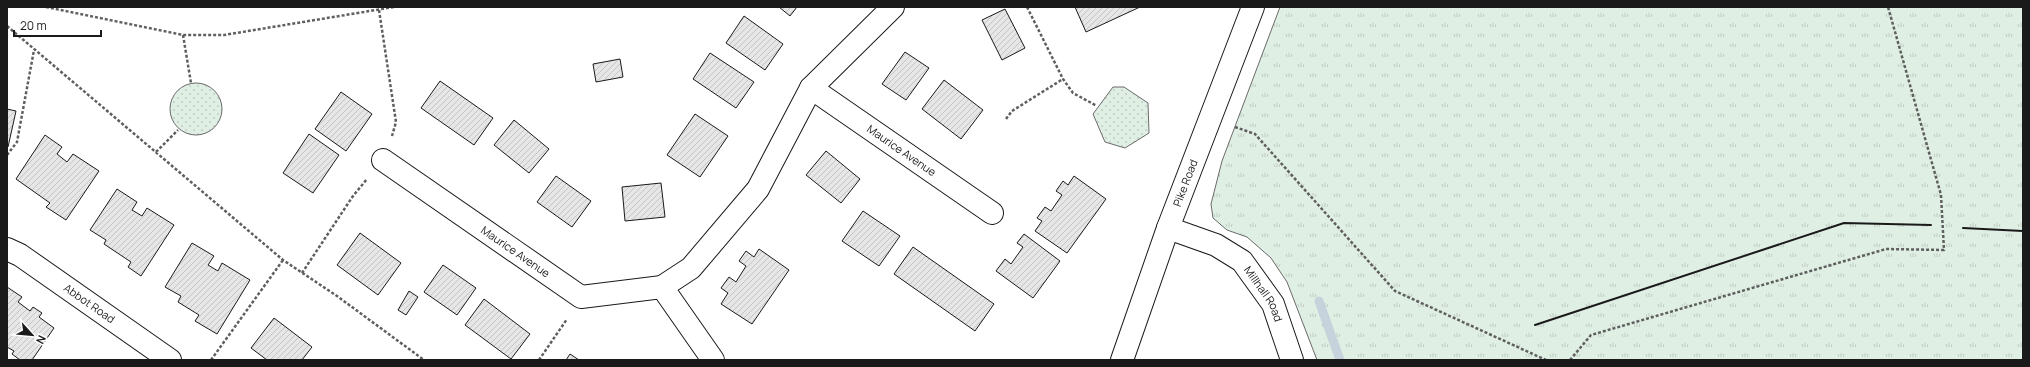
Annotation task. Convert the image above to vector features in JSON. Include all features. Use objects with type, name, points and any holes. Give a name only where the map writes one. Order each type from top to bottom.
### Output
[{"type":"street","points":[[581,297],[662,287],[691,268],[758,189],[811,88],[893,7]]},
{"type":"street","name":"Pike Road","points":[[1122,360],[1168,228],[1253,7]]},
{"type":"street","name":"Maurice Avenue","points":[[811,88],[992,213]]},
{"type":"street","name":"Maurice Avenue","points":[[383,160],[581,297]]},
{"type":"street","name":"Millhall Road","points":[[1168,228],[1216,245],[1242,261],[1273,304],[1292,360]]},
{"type":"street","name":"Abbot Road","points":[[7,249],[20,255],[170,360]]},
{"type":"street","points":[[662,287],[713,360]]},
{"type":"path","points":[[46,7],[183,35],[224,35],[394,7]]},
{"type":"path","points":[[1027,7],[1063,79],[1073,93],[1097,106]]},
{"type":"path","points":[[1570,360],[1591,335],[1886,249],[1944,250],[1941,195],[1888,7]]},
{"type":"path","points":[[7,26],[283,260],[337,296],[424,360]]},
{"type":"path","points":[[183,35],[191,83]]},
{"type":"path","points":[[7,155],[17,142],[34,49]]},
{"type":"path","points":[[1006,119],[1012,112],[1063,79]]},
{"type":"path","points":[[156,152],[178,130]]},
{"type":"path","points":[[1255,134],[1396,291],[1546,360]]},
{"type":"path","points":[[211,360],[283,260]]},
{"type":"path","points":[[539,360],[581,297]]},
{"type":"green space","points":[[1280,7],[2023,7],[2023,360],[1317,360],[1287,282],[1271,258],[1247,237],[1227,230],[1213,218],[1211,204],[1222,161]]},
{"type":"green space","points":[[191,83],[201,83],[215,90],[222,104],[222,114],[215,128],[201,135],[191,135],[181,131],[174,124],[170,114],[170,104],[174,94],[181,87]]},
{"type":"green space","points":[[1113,87],[1124,87],[1148,103],[1149,133],[1125,148],[1105,142],[1093,114]]},
{"type":"building","points":[[779,7],[797,7],[790,16]]},
{"type":"building","points":[[1075,7],[1140,7],[1086,32]]},
{"type":"building","points":[[1005,9],[1025,48],[1002,60],[982,20]]},
{"type":"building","points":[[744,16],[783,44],[765,70],[726,43]]},
{"type":"building","points":[[905,52],[929,68],[906,100],[882,84]]},
{"type":"building","points":[[710,53],[754,82],[736,108],[693,79]]},
{"type":"building","points":[[620,59],[623,77],[596,82],[593,64]]},
{"type":"building","points":[[944,80],[983,110],[961,139],[922,109]]},
{"type":"building","points":[[440,81],[493,118],[474,145],[421,108]]},
{"type":"building","points":[[341,92],[372,114],[346,151],[315,129]]},
{"type":"building","points":[[7,109],[16,111],[8,147],[7,147]]},
{"type":"building","points":[[695,114],[728,136],[700,177],[667,155]]},
{"type":"building","points":[[514,120],[549,149],[529,173],[494,145]]},
{"type":"building","points":[[309,134],[339,155],[313,193],[283,173]]},
{"type":"building","points":[[45,135],[62,147],[57,154],[67,162],[73,154],[99,171],[66,220],[46,207],[50,203],[16,179]]},
{"type":"building","points":[[826,151],[860,179],[841,203],[806,175]]},
{"type":"building","points":[[556,176],[591,201],[572,227],[537,202]]},
{"type":"building","points":[[1074,176],[1106,199],[1067,253],[1035,231],[1042,221],[1037,218],[1045,207],[1051,211],[1062,195],[1056,191],[1063,181],[1068,185]]},
{"type":"building","points":[[661,183],[665,217],[625,221],[622,187]]},
{"type":"building","points":[[117,189],[137,202],[132,210],[142,216],[147,208],[174,225],[141,276],[128,267],[131,262],[104,244],[106,240],[90,230]]},
{"type":"building","points":[[863,211],[900,236],[879,266],[842,241]]},
{"type":"building","points":[[360,233],[401,263],[378,295],[337,265]]},
{"type":"building","points":[[1024,234],[1060,261],[1033,298],[996,271],[1005,259],[1011,264],[1023,247],[1017,243]]},
{"type":"building","points":[[192,243],[214,256],[208,265],[218,271],[222,263],[250,280],[217,334],[195,321],[199,315],[178,302],[181,296],[165,287]]},
{"type":"building","points":[[913,247],[994,304],[975,331],[894,274]]},
{"type":"building","points":[[759,249],[789,270],[752,324],[721,304],[728,293],[721,288],[729,277],[736,282],[746,266],[739,261],[746,251],[754,257]]},
{"type":"building","points":[[443,265],[476,288],[457,315],[424,292]]},
{"type":"building","points":[[7,287],[22,297],[18,302],[30,311],[33,307],[42,313],[39,317],[54,328],[32,360],[20,360],[12,354],[14,351],[7,347]]},
{"type":"building","points":[[409,291],[418,297],[406,315],[398,310]]},
{"type":"building","points":[[484,299],[530,334],[511,359],[465,325]]},
{"type":"building","points":[[274,318],[312,347],[302,360],[267,360],[251,348]]},
{"type":"building","points":[[570,354],[579,360],[566,360]]},
{"type":"waterway","points":[[1319,301],[1340,360]]},
{"type":"wall","points":[[1535,325],[1844,223],[1931,225]]},
{"type":"wall","points":[[1963,228],[2023,231]]}]
